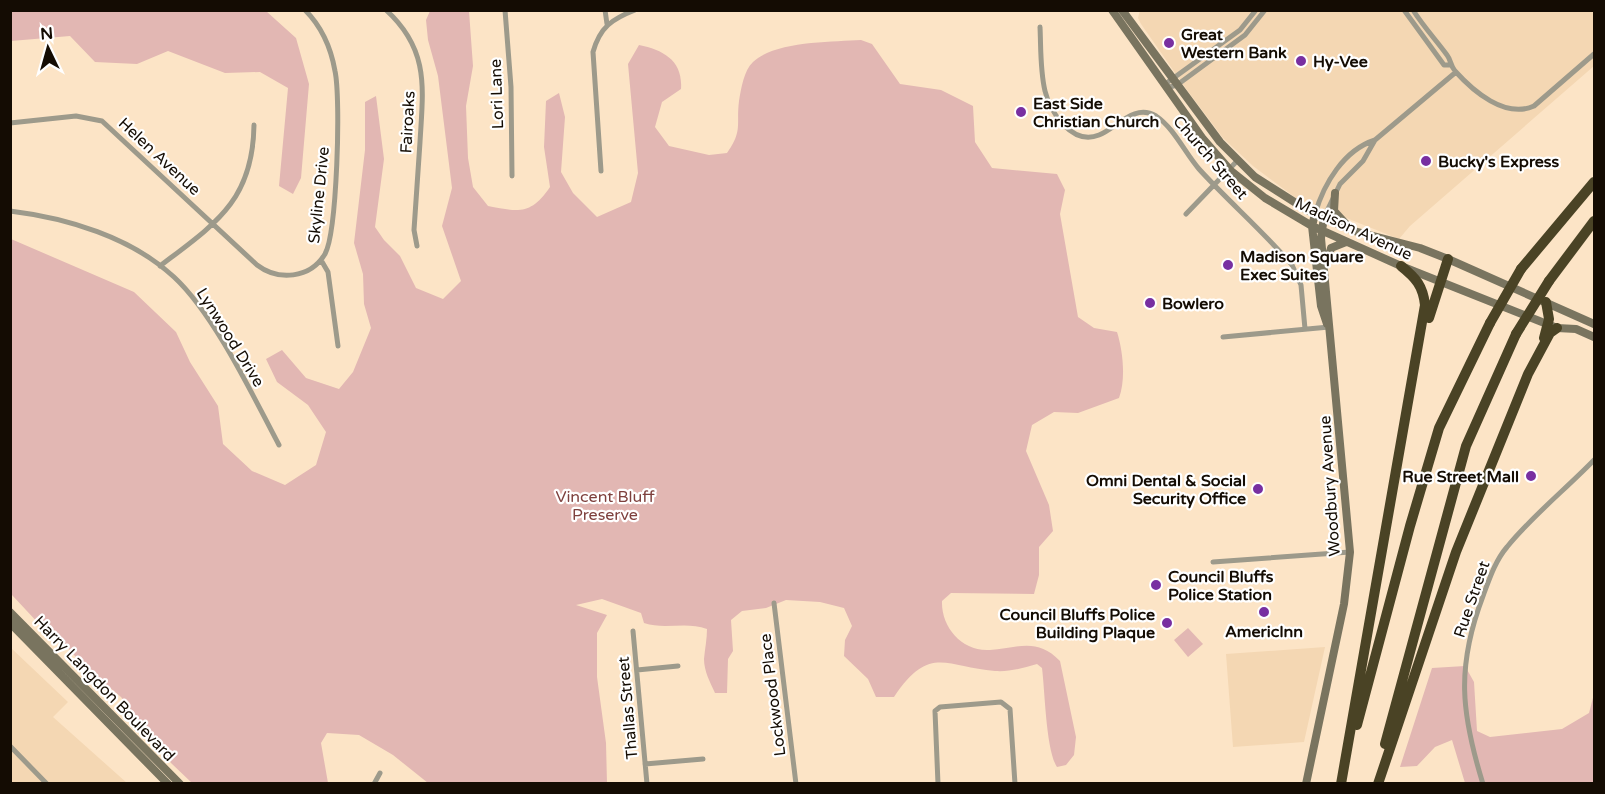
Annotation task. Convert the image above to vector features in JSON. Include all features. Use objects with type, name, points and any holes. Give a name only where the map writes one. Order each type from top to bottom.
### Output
[{"type":"highway","points":[[1341,783],[1410,526],[1439,428],[1490,323],[1521,269],[1594,182]]},
{"type":"highway","points":[[1376,783],[1466,446],[1516,334],[1549,281],[1594,222]]},
{"type":"highway","points":[[1420,345],[1448,259]]},
{"type":"highway","points":[[1341,783],[1368,621],[1420,345],[1425,305],[1424,292],[1417,279],[1401,266]]},
{"type":"highway","points":[[1376,783],[1456,552],[1528,374],[1553,326],[1546,302]]},
{"type":"main road","name":"Madison Avenue","points":[[1112,10],[1203,139],[1230,170],[1265,198],[1312,226],[1401,266],[1553,326],[1576,329],[1594,337]]},
{"type":"main road","name":"Madison Avenue","points":[[1127,12],[1175,82],[1237,161],[1272,190],[1315,214],[1354,231],[1420,248],[1594,324]]},
{"type":"main road","points":[[1119,23],[1127,12]]},
{"type":"main road","points":[[1335,193],[1334,211],[1354,231]]},
{"type":"main road","name":"Woodbury Avenue","points":[[1315,214],[1312,226],[1321,306],[1329,327]]},
{"type":"main road","name":"Woodbury Avenue","points":[[1306,783],[1344,604],[1350,552],[1321,230],[1324,217]]},
{"type":"main road","points":[[1326,277],[1327,258],[1331,248],[1339,243],[1350,242]]},
{"type":"main road","name":"Harry Langdon Boulevard","points":[[10,612],[180,783]]},
{"type":"main road","name":"Harry Langdon Boulevard","points":[[10,623],[168,783]]},
{"type":"street","name":"Skyline Drive","points":[[213,226],[257,266],[270,273],[297,275],[315,266],[321,260],[330,236],[338,90],[326,40],[305,10]]},
{"type":"street","name":"Fairoaks","points":[[386,10],[409,36],[421,70],[424,109],[414,230],[417,246]]},
{"type":"street","name":"Lori Lane","points":[[505,10],[511,87],[512,176]]},
{"type":"street","points":[[605,10],[607,24]]},
{"type":"street","points":[[601,171],[593,56],[596,40],[607,24],[635,10]]},
{"type":"street","points":[[1175,82],[1240,30],[1256,10]]},
{"type":"street","points":[[1166,88],[1245,35],[1265,10]]},
{"type":"street","points":[[1404,10],[1444,66],[1451,65]]},
{"type":"street","points":[[1413,10],[1451,59],[1451,65],[1456,72],[1495,104],[1507,109],[1523,110],[1534,106],[1594,54]]},
{"type":"street","name":"Church Street","points":[[1040,27],[1047,98],[1070,131],[1078,135],[1093,137],[1132,114],[1152,114],[1164,123],[1214,185],[1296,270],[1301,285],[1305,329]]},
{"type":"street","points":[[1324,217],[1335,193],[1346,177],[1363,161],[1376,140],[1456,72]]},
{"type":"street","name":"Helen Avenue","points":[[10,123],[76,116],[102,121],[213,226]]},
{"type":"street","points":[[160,266],[213,226],[243,185],[252,157],[254,125]]},
{"type":"street","points":[[1315,214],[1326,187],[1340,166],[1363,144],[1376,140]]},
{"type":"street","points":[[1186,214],[1237,161]]},
{"type":"street","name":"Lynwood Drive","points":[[10,211],[51,217],[110,237],[160,266],[182,285],[209,321],[279,445]]},
{"type":"street","points":[[321,260],[328,272],[338,346]]},
{"type":"street","points":[[1223,337],[1329,327]]},
{"type":"street","name":"Rue Street","points":[[1483,783],[1474,754],[1463,692],[1465,663],[1480,603],[1494,568],[1506,548],[1594,460]]},
{"type":"street","points":[[1213,562],[1350,552]]},
{"type":"street","name":"Lockwood Place","points":[[774,603],[796,783]]},
{"type":"street","name":"Thallas Street","points":[[633,631],[647,783]]},
{"type":"street","points":[[637,670],[678,666]]},
{"type":"street","points":[[938,783],[933,723],[935,711],[940,707],[1001,702],[1010,709],[1015,783]]},
{"type":"street","points":[[10,746],[47,783]]},
{"type":"street","points":[[645,764],[703,759]]},
{"type":"street","points":[[374,783],[380,772]]},
{"type":"shaded area","points":[[1140,10],[1594,11],[1594,66],[1410,226],[1399,239],[1296,198],[1253,166],[1223,138],[1187,90],[1141,24],[1138,18]]},
{"type":"shaded area","points":[[10,647],[68,702],[53,717],[127,783],[11,783]]},
{"type":"shaded area","points":[[1325,647],[1304,742],[1233,747],[1226,654]]},
{"type":"green space","points":[[10,11],[266,11],[296,38],[309,84],[301,178],[293,194],[279,186],[288,88],[260,72],[225,73],[168,51],[137,64],[95,62],[70,36],[11,41]]},
{"type":"green space","name":"Vincent Bluff Preserve","points":[[430,11],[469,11],[473,66],[466,106],[468,158],[473,187],[488,206],[508,210],[530,207],[537,203],[550,187],[544,147],[546,101],[559,93],[565,117],[561,172],[573,193],[597,217],[631,202],[638,173],[628,64],[639,45],[664,54],[670,58],[679,71],[681,89],[662,102],[655,127],[669,146],[709,155],[727,153],[737,133],[739,101],[745,75],[750,65],[763,55],[789,46],[861,40],[872,44],[900,84],[941,90],[973,106],[975,142],[992,168],[1057,174],[1065,190],[1060,214],[1078,317],[1094,328],[1117,332],[1123,365],[1119,398],[1078,413],[1054,412],[1032,425],[1026,451],[1049,505],[1053,531],[1039,547],[1039,575],[1034,594],[951,593],[942,601],[945,620],[949,628],[955,636],[971,647],[990,650],[1035,646],[1052,654],[1060,661],[1076,737],[1074,755],[1066,765],[1057,767],[1053,759],[1048,735],[1042,668],[1037,664],[1001,671],[951,663],[929,664],[918,670],[894,697],[876,697],[868,679],[844,656],[845,640],[852,626],[844,608],[820,602],[786,600],[766,608],[742,611],[731,620],[733,651],[728,659],[727,693],[715,693],[704,663],[707,629],[644,623],[641,613],[602,599],[576,605],[607,615],[597,633],[597,677],[606,743],[607,783],[428,783],[393,755],[359,735],[327,733],[321,743],[328,783],[192,783],[171,763],[121,697],[40,625],[12,595],[11,239],[134,292],[176,332],[190,362],[218,406],[223,444],[252,471],[285,485],[316,465],[326,432],[308,405],[277,382],[266,359],[282,350],[306,378],[339,389],[353,372],[371,328],[364,304],[363,274],[354,243],[365,150],[365,102],[376,96],[384,159],[375,227],[400,256],[416,288],[443,299],[461,281],[442,226],[452,188],[438,76],[428,40],[426,20]]},
{"type":"green space","points":[[1188,628],[1203,644],[1188,657],[1174,640]]},
{"type":"green space","points":[[1465,666],[1474,682],[1477,731],[1490,737],[1562,729],[1589,713],[1594,694],[1594,783],[1465,783],[1452,740],[1435,747],[1417,766],[1400,767],[1432,668]]},
{"type":"place","name":"Great Western Bank","points":[[1169,43]]},
{"type":"place","name":"Hy-Vee","points":[[1301,61]]},
{"type":"place","name":"East Side Christian Church","points":[[1021,112]]},
{"type":"place","name":"Bucky's Express","points":[[1426,161]]},
{"type":"place","name":"Madison Square Exec Suites","points":[[1228,265]]},
{"type":"place","name":"Bowlero","points":[[1150,303]]},
{"type":"place","name":"Rue Street Mall","points":[[1531,476]]},
{"type":"place","name":"Omni Dental & Social Security Office","points":[[1258,489]]},
{"type":"place","name":"Council Bluffs Police Station","points":[[1156,585]]},
{"type":"place","name":"AmericInn","points":[[1264,612]]},
{"type":"place","name":"Council Bluffs Police Building Plaque","points":[[1167,623]]}]
